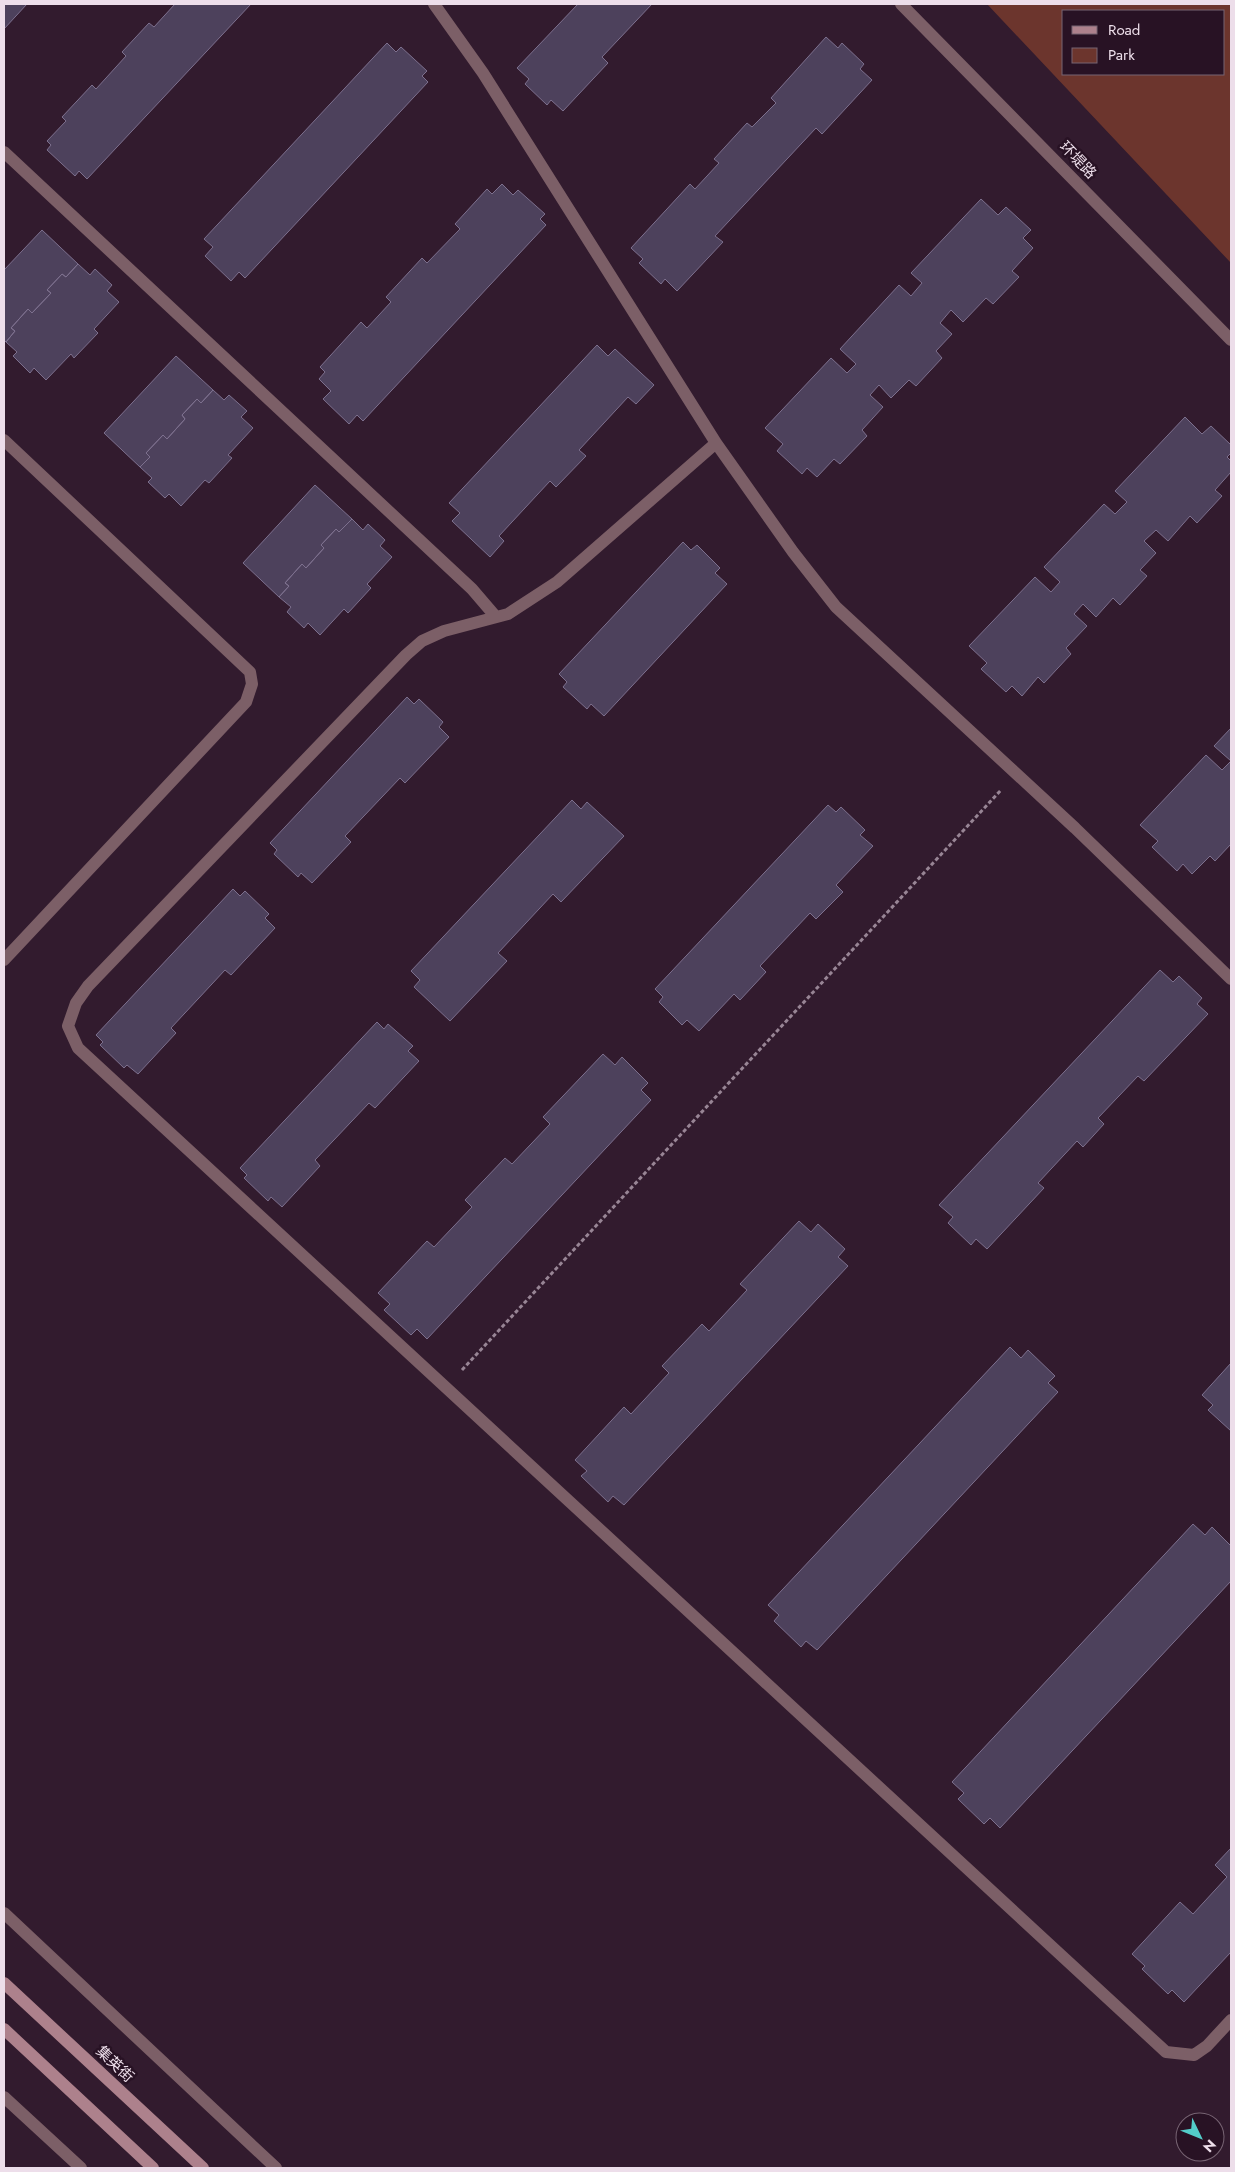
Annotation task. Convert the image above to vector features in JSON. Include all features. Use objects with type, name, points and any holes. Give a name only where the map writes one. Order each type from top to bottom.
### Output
[{"type":"main road","name":"集英街","points":[[4,1983],[203,2168]]},
{"type":"main road","points":[[4,2029],[153,2168]]},
{"type":"street","points":[[434,4],[483,73],[716,442],[793,552],[836,607],[1016,774],[1231,979]]},
{"type":"street","name":"环堤路","points":[[901,4],[1231,340]]},
{"type":"street","points":[[4,152],[465,582],[496,617]]},
{"type":"street","points":[[4,440],[250,672],[252,684],[246,702],[4,960]]},
{"type":"street","points":[[716,442],[557,582],[508,614],[444,631],[422,641],[406,655],[88,986],[76,1003],[68,1026],[78,1048],[1166,2052],[1194,2056],[1207,2046],[1231,2020]]},
{"type":"street","points":[[4,1913],[276,2168]]},
{"type":"street","points":[[4,2097],[81,2168]]},
{"type":"path","points":[[445,1388],[1016,774]]},
{"type":"green space","points":[[987,4],[1231,4],[1231,263]]},
{"type":"building","points":[[4,4],[27,4],[4,29]]},
{"type":"building","points":[[175,4],[251,4],[87,179],[79,171],[75,176],[47,150],[51,145],[47,141],[66,121],[62,117],[92,85],[96,89],[126,56],[122,52],[149,23],[154,27]]},
{"type":"building","points":[[578,4],[652,4],[602,57],[608,63],[563,111],[551,100],[547,105],[525,84],[529,79],[517,68]]},
{"type":"building","points":[[826,37],[838,48],[842,43],[864,64],[860,69],[872,80],[822,134],[816,128],[715,236],[723,242],[677,291],[665,279],[661,284],[639,263],[643,259],[631,248],[690,184],[695,189],[719,163],[714,159],[747,123],[752,127],[776,103],[771,98]]},
{"type":"building","points":[[387,43],[396,52],[401,47],[427,71],[422,76],[428,82],[245,278],[239,272],[231,281],[205,256],[213,247],[204,239]]},
{"type":"building","points":[[502,184],[513,195],[518,190],[545,214],[540,219],[546,225],[363,421],[357,415],[349,424],[323,399],[331,391],[319,379],[325,372],[320,367],[361,322],[367,328],[391,302],[386,297],[422,258],[427,263],[460,229],[455,224],[487,189],[492,194]]},
{"type":"building","points":[[981,199],[998,215],[1006,207],[1031,230],[1023,238],[1033,248],[1012,271],[1019,277],[993,304],[986,298],[963,322],[951,310],[940,323],[952,334],[936,351],[942,358],[916,386],[909,380],[891,398],[879,385],[870,395],[883,407],[862,430],[867,436],[840,464],[834,459],[817,477],[807,468],[802,474],[777,451],[783,444],[765,428],[831,358],[847,373],[856,364],[840,349],[899,285],[911,296],[922,283],[911,273]]},
{"type":"building","points":[[42,230],[78,264],[66,277],[62,274],[47,290],[51,293],[32,313],[28,309],[11,328],[15,331],[6,342],[4,340],[4,270]]},
{"type":"building","points":[[78,264],[90,275],[95,269],[112,285],[107,291],[119,302],[94,329],[98,333],[74,358],[71,354],[46,380],[34,368],[30,373],[13,356],[17,352],[6,342],[15,331],[11,328],[28,309],[32,313],[51,293],[47,290],[62,274],[66,277]]},
{"type":"building","points":[[597,345],[608,356],[615,349],[654,385],[636,404],[628,397],[579,450],[586,456],[556,487],[550,481],[499,536],[504,541],[490,557],[452,521],[460,513],[449,503]]},
{"type":"building","points":[[176,356],[213,390],[201,403],[197,399],[182,415],[185,419],[167,439],[163,435],[146,453],[150,457],[140,467],[104,433]]},
{"type":"building","points":[[213,390],[224,400],[229,395],[247,411],[241,417],[253,428],[228,455],[232,458],[209,483],[205,480],[181,506],[169,494],[165,498],[148,482],[152,478],[140,467],[150,457],[146,453],[163,435],[167,439],[185,419],[182,415],[197,399],[201,403]]},
{"type":"building","points":[[1185,417],[1202,434],[1211,426],[1231,445],[1231,453],[1227,457],[1231,461],[1231,472],[1215,490],[1222,496],[1197,523],[1190,516],[1168,541],[1156,530],[1144,541],[1156,553],[1140,570],[1147,576],[1120,605],[1113,598],[1096,617],[1083,604],[1074,614],[1087,626],[1066,648],[1071,654],[1044,683],[1038,677],[1022,696],[1012,686],[1006,692],[981,669],[987,663],[969,646],[1035,577],[1051,592],[1060,582],[1044,567],[1104,504],[1115,514],[1127,502],[1115,491]]},
{"type":"building","points":[[315,485],[352,519],[339,532],[336,529],[321,545],[324,548],[306,568],[302,564],[285,583],[289,586],[279,597],[243,563]]},
{"type":"building","points":[[352,519],[363,530],[368,524],[385,540],[380,546],[392,557],[367,584],[371,588],[348,613],[344,609],[320,635],[308,623],[304,628],[287,612],[291,607],[279,597],[289,586],[285,583],[302,564],[306,568],[324,548],[321,545],[336,529],[339,532]]},
{"type":"building","points":[[683,542],[691,550],[697,545],[720,568],[715,573],[727,584],[604,716],[591,704],[587,709],[563,687],[567,682],[559,674]]},
{"type":"building","points":[[407,697],[414,704],[419,699],[443,722],[439,727],[449,737],[405,783],[400,778],[345,836],[351,842],[312,883],[301,873],[298,877],[274,854],[277,850],[270,843]]},
{"type":"building","points":[[1231,728],[1231,761],[1214,746]]},
{"type":"building","points":[[1206,755],[1222,770],[1231,761],[1231,844],[1215,861],[1210,856],[1192,874],[1183,864],[1177,871],[1152,847],[1158,841],[1140,825]]},
{"type":"building","points":[[572,800],[581,809],[587,802],[624,836],[561,902],[553,894],[498,953],[507,961],[450,1021],[414,987],[420,980],[411,971]]},
{"type":"building","points":[[828,805],[836,812],[841,807],[865,830],[860,835],[873,846],[836,885],[843,892],[816,919],[810,913],[760,966],[766,972],[740,1000],[734,994],[699,1031],[687,1020],[682,1025],[659,1002],[663,997],[655,989]]},
{"type":"building","points":[[233,889],[240,896],[245,891],[269,914],[265,918],[275,928],[231,975],[225,970],[171,1028],[176,1033],[138,1074],[127,1065],[124,1068],[100,1045],[103,1042],[96,1035]]},
{"type":"building","points":[[1160,970],[1173,982],[1179,976],[1202,998],[1197,1004],[1208,1014],[1144,1081],[1138,1076],[1098,1118],[1104,1124],[1083,1147],[1077,1141],[1038,1183],[1044,1188],[987,1249],[976,1239],[971,1245],[948,1223],[953,1217],[939,1205]]},
{"type":"building","points":[[377,1022],[384,1029],[388,1024],[413,1046],[408,1051],[419,1061],[375,1108],[369,1103],[315,1160],[320,1166],[282,1207],[271,1197],[268,1201],[244,1178],[247,1175],[240,1168]]},
{"type":"building","points":[[603,1054],[615,1065],[622,1057],[648,1083],[641,1090],[651,1100],[427,1339],[417,1329],[411,1335],[384,1310],[390,1304],[378,1293],[427,1241],[434,1247],[472,1207],[465,1200],[505,1158],[512,1164],[550,1124],[543,1117]]},
{"type":"building","points":[[799,1221],[811,1232],[818,1224],[845,1249],[838,1257],[848,1266],[624,1505],[613,1496],[608,1502],[581,1476],[587,1471],[575,1460],[624,1407],[631,1414],[669,1373],[662,1366],[702,1324],[709,1331],[747,1290],[740,1284]]},
{"type":"building","points":[[1010,1347],[1021,1358],[1028,1350],[1055,1376],[1048,1383],[1058,1392],[817,1650],[806,1641],[801,1647],[774,1621],[779,1615],[768,1605]]},
{"type":"building","points":[[1231,1363],[1231,1431],[1208,1410],[1213,1405],[1202,1395]]},
{"type":"building","points":[[1193,1524],[1205,1535],[1212,1527],[1231,1546],[1231,1581],[1000,1828],[990,1818],[984,1824],[958,1799],[964,1793],[952,1782]]},
{"type":"building","points":[[1231,1848],[1231,1952],[1184,2002],[1172,1990],[1168,1994],[1142,1969],[1145,1966],[1132,1954],[1180,1902],[1193,1914],[1227,1877],[1215,1865]]}]
